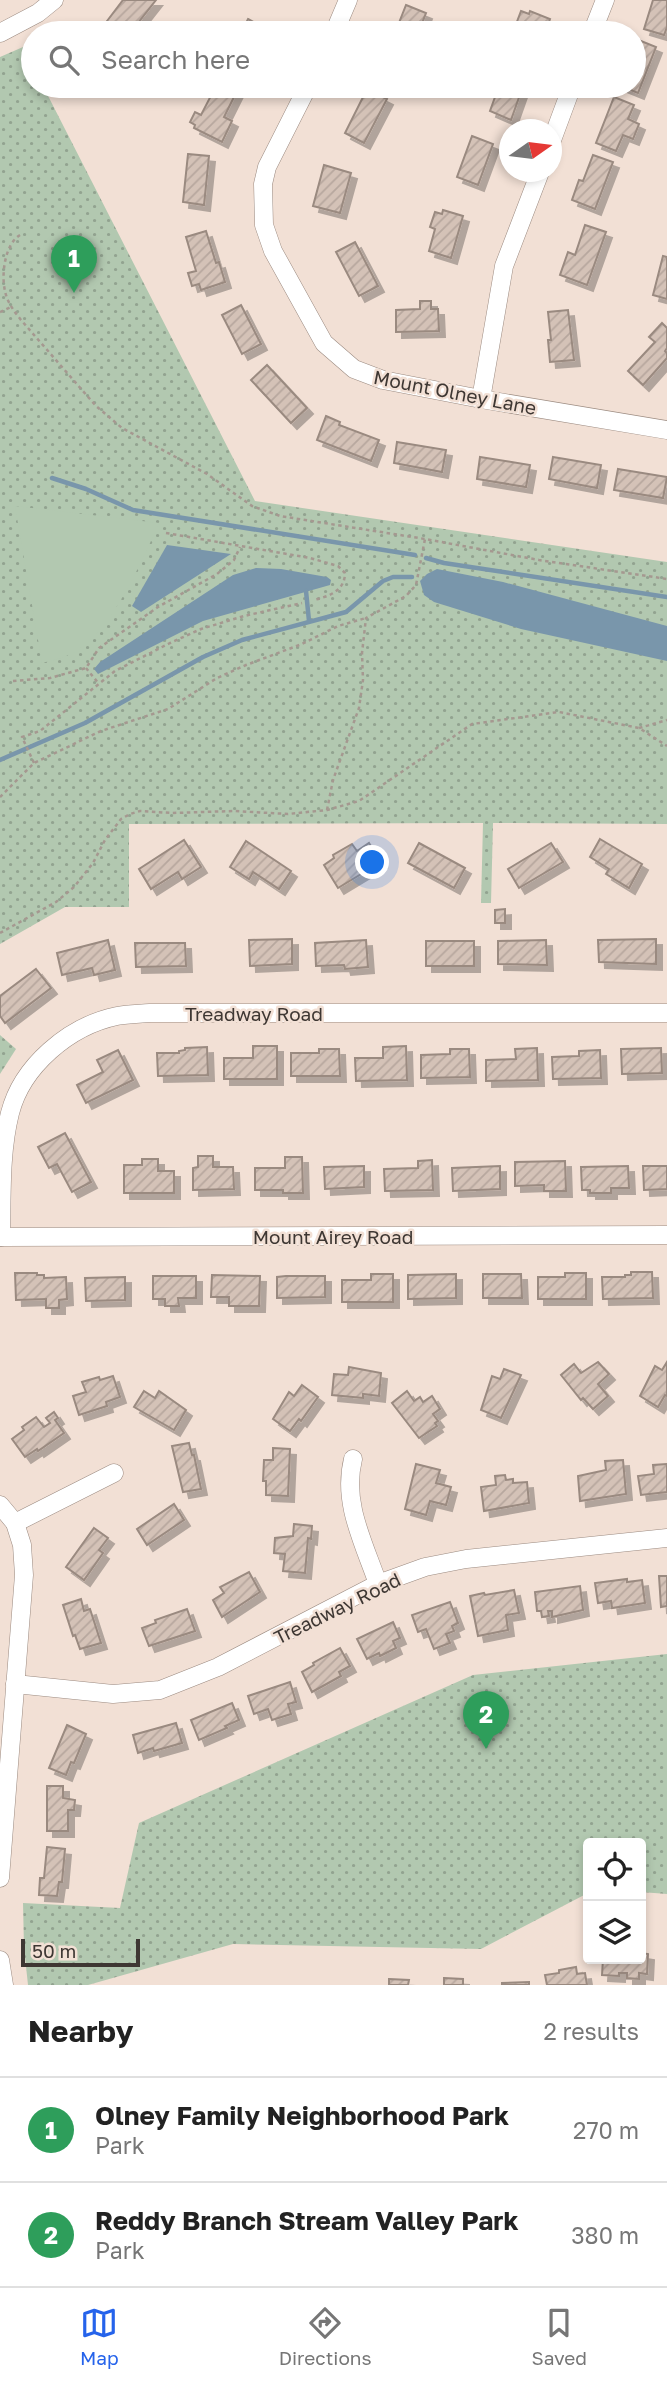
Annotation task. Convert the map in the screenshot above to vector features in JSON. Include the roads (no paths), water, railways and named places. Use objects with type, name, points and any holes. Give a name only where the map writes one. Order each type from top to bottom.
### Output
[{"type":"street","points":[[23,21],[54,0]]},
{"type":"street","points":[[339,21],[348,0]]},
{"type":"street","points":[[597,21],[605,0]]},
{"type":"street","points":[[0,33],[21,22]]},
{"type":"street","name":"Mount Olney Lane","points":[[302,98],[267,167],[263,184],[264,225],[273,251],[324,343],[354,369],[383,380],[667,430]]},
{"type":"street","points":[[559,119],[567,98]]},
{"type":"street","points":[[481,399],[504,266],[536,182]]},
{"type":"street","name":"Treadway Road","points":[[1,1237],[2,1164],[10,1113],[17,1093],[28,1074],[55,1046],[97,1023],[116,1016],[150,1013],[667,1013]]},
{"type":"street","name":"Mount Airey Road","points":[[1,1237],[667,1235]]},
{"type":"street","points":[[353,1459],[348,1478],[350,1504],[378,1584]]},
{"type":"street","points":[[15,1523],[114,1474]]},
{"type":"street","points":[[0,1505],[15,1523],[22,1545],[24,1575],[0,1878]]},
{"type":"street","name":"Treadway Road","points":[[15,1684],[113,1694],[144,1693],[171,1687],[218,1667],[378,1584],[425,1567],[466,1559],[667,1538]]},
{"type":"street","points":[[0,1960],[4,1985]]},
{"type":"water","points":[[167,545],[231,554],[141,612],[132,606]]},
{"type":"water","points":[[256,568],[281,569],[331,580],[330,585],[203,621],[98,674],[94,669],[100,662],[233,575]]},
{"type":"water","points":[[437,569],[503,582],[667,626],[667,661],[521,629],[434,602],[424,595],[420,581]]},
{"type":"waterway","points":[[52,478],[86,489],[133,510],[415,555]]},
{"type":"waterway","points":[[426,558],[667,597]]},
{"type":"waterway","points":[[0,760],[85,723],[203,657],[242,640],[346,612],[383,581],[393,577],[412,577]]},
{"type":"waterway","points":[[306,591],[309,621]]},
{"type":"place","name":"Olney Family Neighborhood Park","points":[[74,293]]},
{"type":"place","name":"Reddy Branch Stream Valley Park","points":[[486,1749]]}]
